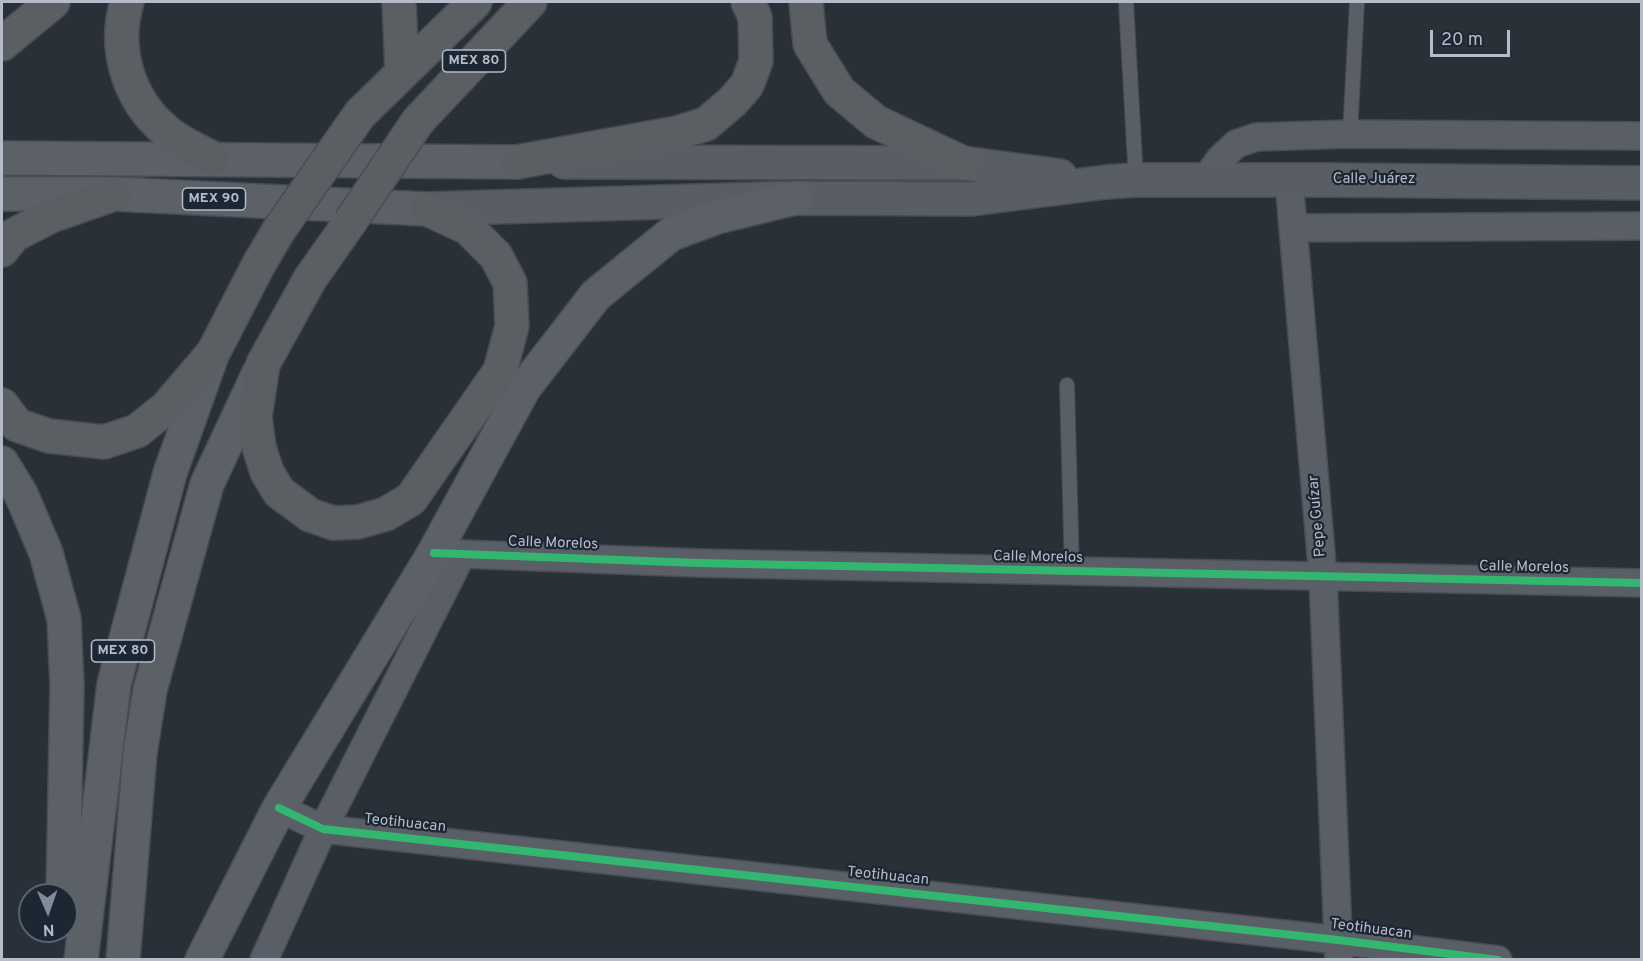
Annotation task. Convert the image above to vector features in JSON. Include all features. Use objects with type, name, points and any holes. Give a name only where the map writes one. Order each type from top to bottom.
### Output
[{"type":"highway","points":[[2,44],[53,2]]},
{"type":"highway","points":[[127,2],[121,21],[124,65],[137,100],[165,131],[213,158]]},
{"type":"highway","points":[[399,2],[402,71]]},
{"type":"highway","name":"MEX 80","points":[[213,353],[279,230],[360,114],[475,2]]},
{"type":"highway","name":"MEX 80","points":[[263,364],[310,279],[418,121],[530,2]]},
{"type":"highway","points":[[517,162],[647,139],[706,124],[732,102],[747,85],[756,61],[756,17],[748,2]]},
{"type":"highway","points":[[806,2],[810,44],[839,91],[876,122],[963,163]]},
{"type":"highway","points":[[2,250],[15,236],[51,216],[114,194]]},
{"type":"highway","points":[[263,364],[255,417],[259,447],[267,472],[279,492],[310,515],[333,523],[358,522],[386,514],[411,499],[500,371],[512,326],[510,283],[496,256],[468,228],[427,209]]},
{"type":"highway","points":[[2,405],[17,425],[49,436],[104,442],[137,431],[167,407],[213,353]]},
{"type":"main road","points":[[2,158],[963,163],[1121,181]]},
{"type":"main road","name":"Calle Juárez","points":[[1121,181],[1331,180],[1641,183]]},
{"type":"main road","points":[[427,209],[795,198],[972,198],[1121,181]]},
{"type":"main road","name":"MEX 90","points":[[2,194],[114,194],[427,209]]},
{"type":"main road","points":[[202,960],[279,808],[448,553],[524,388],[596,295],[671,234],[717,217],[795,198]]},
{"type":"main road","name":"MEX 80","points":[[81,960],[114,684],[170,473],[213,353]]},
{"type":"main road","name":"MEX 80","points":[[123,960],[140,753],[150,690],[207,484],[263,364]]},
{"type":"main road","points":[[2,463],[21,494],[46,553],[64,619],[67,686],[63,883]]},
{"type":"main road","points":[[62,943],[62,960]]},
{"type":"street","points":[[1205,180],[1220,159],[1236,144],[1256,137],[1350,134],[1641,136]]},
{"type":"street","name":"Pepe Guízar","points":[[1289,181],[1323,578],[1338,950]]},
{"type":"street","points":[[1294,228],[1641,226]]},
{"type":"street","points":[[264,960],[448,553]]},
{"type":"street","name":"Calle Morelos","points":[[448,553],[698,563],[1641,583]]},
{"type":"street","name":"Teotihuacan","points":[[279,808],[323,829],[1338,950],[1498,960]]},
{"type":"lane","points":[[1121,181],[1126,2]]},
{"type":"lane","points":[[1350,134],[1357,2]]},
{"type":"lane","points":[[1067,385],[1072,572]]},
{"type":"cycle path","points":[[434,553],[698,563],[1642,583]]},
{"type":"cycle path","points":[[279,808],[323,829],[1338,940],[1498,960]]}]
